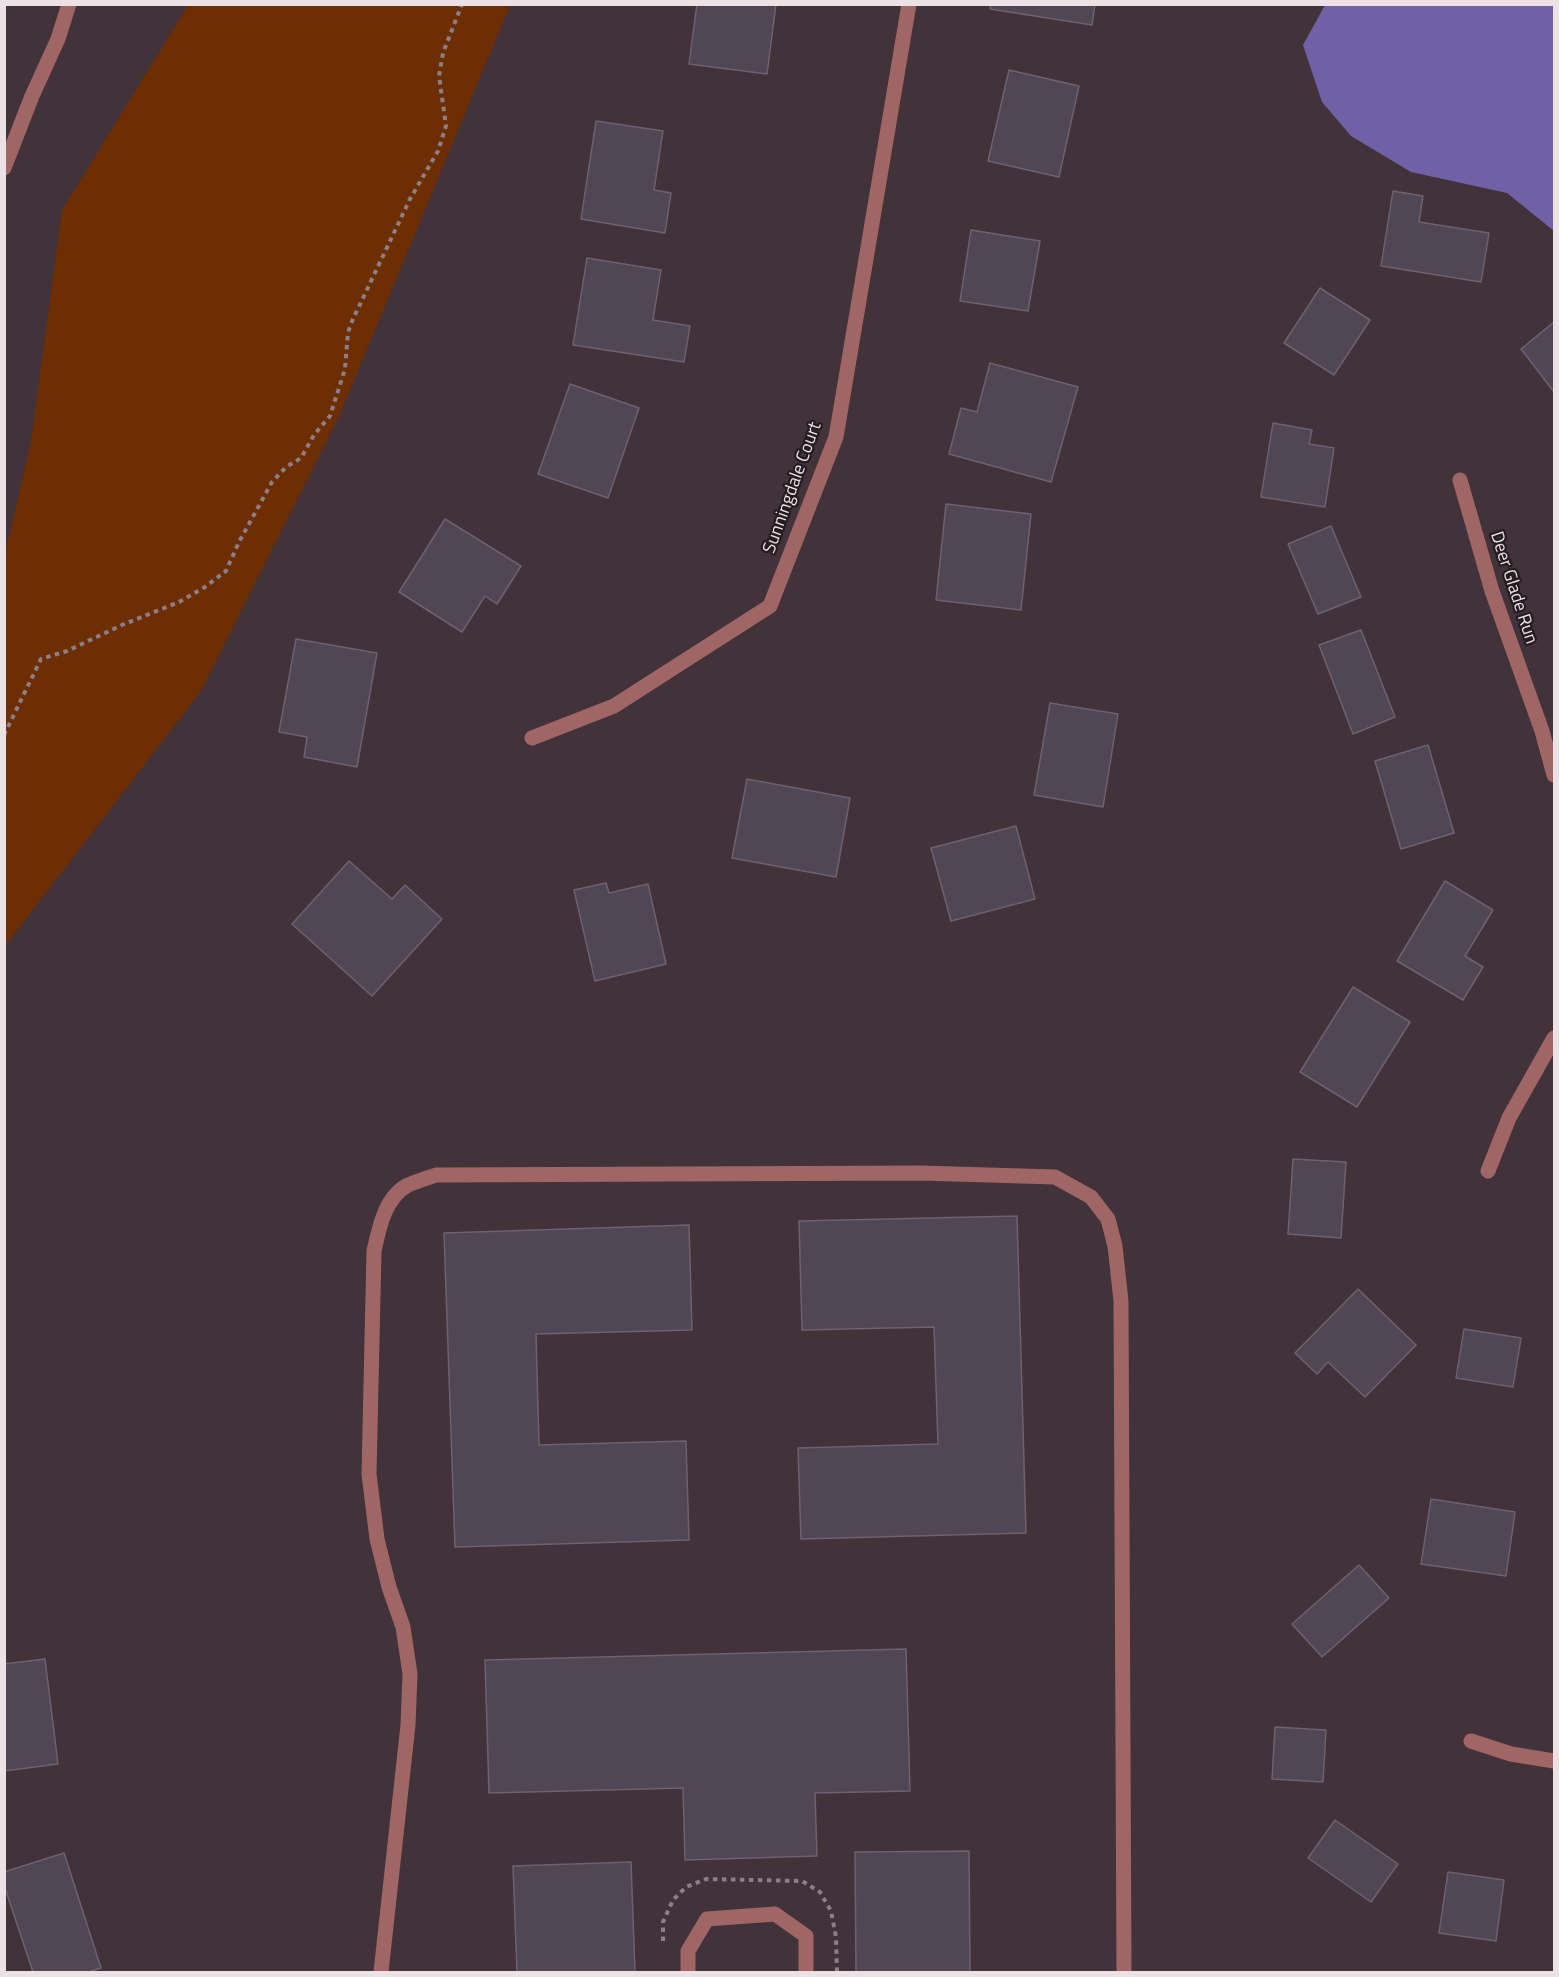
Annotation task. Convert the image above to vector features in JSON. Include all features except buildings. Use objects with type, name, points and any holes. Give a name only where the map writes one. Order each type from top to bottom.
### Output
[{"type":"street","points":[[4,168],[32,96],[58,39],[69,4]]},
{"type":"street","name":"Sunningdale Court","points":[[532,738],[614,706],[770,606],[836,437],[909,4]]},
{"type":"street","name":"Deer Glade Run","points":[[1460,480],[1492,591],[1542,731],[1554,775]]},
{"type":"street","points":[[1488,1171],[1509,1118],[1554,1038]]},
{"type":"street","points":[[381,1972],[408,1725],[410,1674],[403,1627],[388,1587],[377,1539],[369,1474],[374,1251],[379,1225],[390,1202],[406,1186],[436,1175],[909,1173],[1055,1177],[1091,1197],[1108,1219],[1115,1246],[1121,1301],[1124,1972]]},
{"type":"street","points":[[1471,1741],[1511,1754],[1554,1761]]},
{"type":"street","points":[[688,1972],[688,1950],[707,1919],[775,1914],[806,1936],[806,1972]]},
{"type":"path","points":[[4,735],[41,659],[67,651],[179,602],[226,571],[239,542],[272,483],[286,467],[301,458],[314,435],[330,416],[345,369],[345,349],[353,319],[410,199],[438,152],[446,126],[439,76],[443,53],[462,4]]},
{"type":"shaded area","points":[[188,5],[510,5],[340,414],[201,691],[5,946],[5,554],[31,441],[62,210]]},
{"type":"shaded area","points":[[1325,5],[1554,5],[1554,231],[1507,193],[1411,172],[1351,136],[1322,102],[1303,45]]}]
